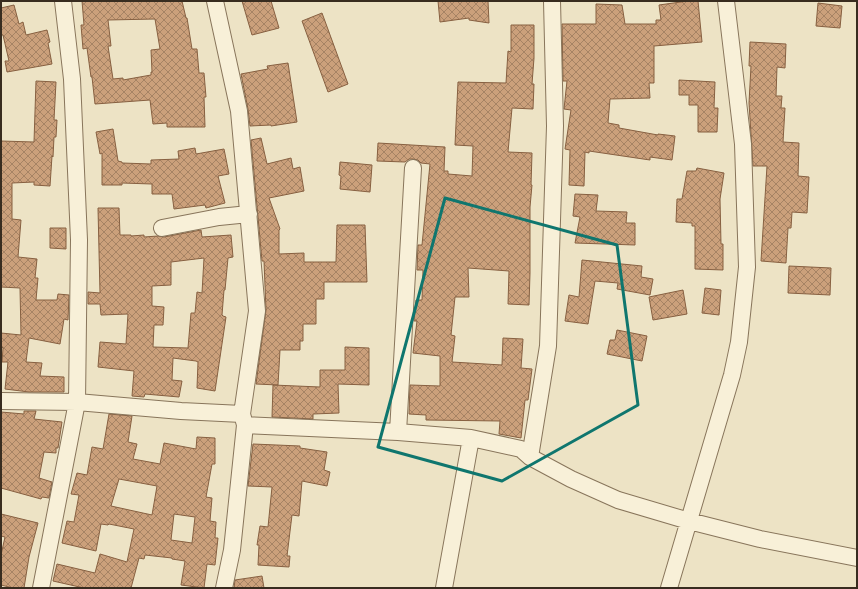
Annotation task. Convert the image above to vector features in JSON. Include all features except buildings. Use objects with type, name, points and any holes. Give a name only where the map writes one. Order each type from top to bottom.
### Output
[{"type":"street","points":[[42,588],[77,402],[79,240],[72,79],[63,1]]},
{"type":"street","points":[[215,1],[239,111],[257,312],[244,420],[232,550],[224,588]]},
{"type":"street","points":[[530,457],[548,346],[555,126],[552,1]]},
{"type":"street","points":[[669,588],[732,375],[739,342],[747,267],[743,144],[726,1]]},
{"type":"street","points":[[398,432],[413,168]]},
{"type":"street","points":[[162,228],[219,217],[249,214]]},
{"type":"street","points":[[1,401],[77,402],[181,411],[244,420],[471,438],[521,449],[530,457],[571,479],[618,500],[689,522],[760,539],[857,558]]},
{"type":"street","points":[[444,588],[471,438]]},
{"type":"highlighted area","points":[[445,198],[617,245],[638,405],[502,481],[378,447]]}]
